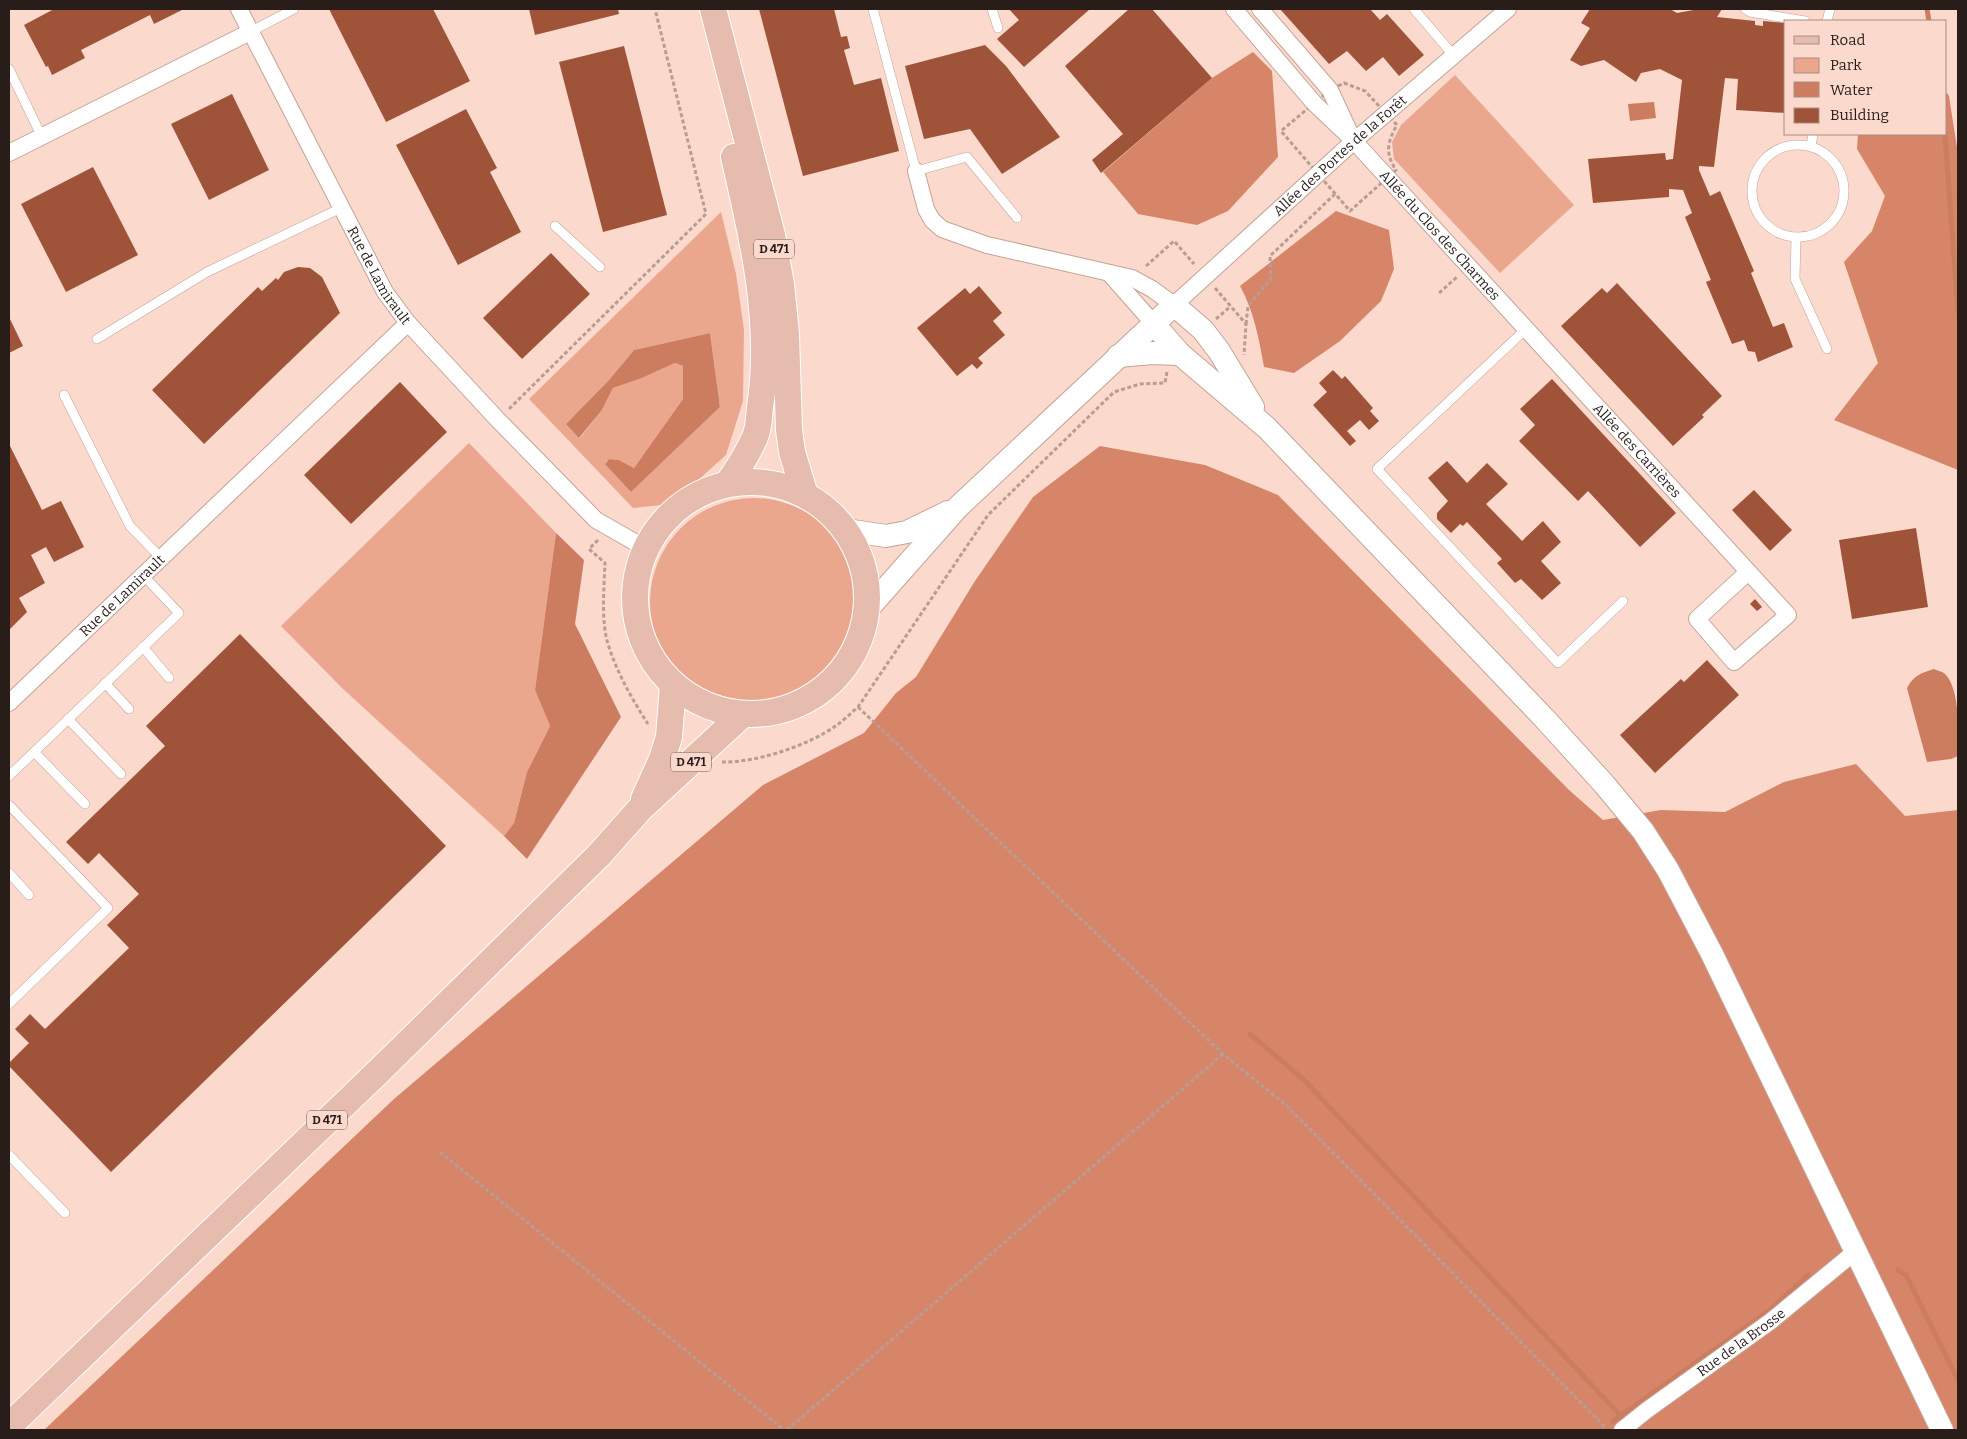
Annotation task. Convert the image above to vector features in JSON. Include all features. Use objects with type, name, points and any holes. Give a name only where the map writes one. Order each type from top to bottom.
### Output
[{"type":"main road","name":"D 471","points":[[695,9],[734,158],[752,240],[764,338],[763,389],[756,435],[728,483]]},
{"type":"main road","name":"D 471","points":[[713,9],[773,243],[781,284],[786,334],[789,430],[792,452],[805,495]]},
{"type":"main road","points":[[866,612],[958,507],[1118,356],[1174,306],[1203,330],[1219,351],[1267,428]]},
{"type":"main road","points":[[1154,324],[1180,354],[1267,428],[1544,718],[1604,784],[1643,831],[1668,870],[1692,915],[1942,1430]]},
{"type":"main road","points":[[1118,356],[1152,353],[1180,354]]},
{"type":"main road","points":[[768,482],[787,487],[805,495],[828,510],[846,530],[859,556],[866,583],[866,612],[857,646],[838,676],[811,698],[778,712],[743,714],[705,706],[673,684],[650,656],[637,621],[635,584],[645,548],[656,530],[682,504],[707,490],[728,483],[768,482]]},
{"type":"main road","points":[[846,530],[886,536],[907,532],[958,507]]},
{"type":"main road","name":"D 471","points":[[640,809],[670,737],[673,684]]},
{"type":"main road","name":"D 471","points":[[9,1426],[378,1072],[599,856],[640,809],[743,714]]},
{"type":"street","name":"Rue de Lamirault","points":[[9,703],[408,323],[385,292],[239,9]]},
{"type":"street","name":"Allée du Clos des Charmes","points":[[1234,9],[1314,103],[1354,141],[1526,329]]},
{"type":"street","name":"Allée du Clos des Charmes","points":[[1260,9],[1330,90],[1354,141]]},
{"type":"street","name":"Allée des Portes de la Forêt","points":[[1174,306],[1354,141],[1508,9]]},
{"type":"street","points":[[9,153],[250,32]]},
{"type":"street","points":[[916,171],[926,209],[932,220],[942,229],[986,245],[1132,278],[1152,289],[1174,306]]},
{"type":"street","points":[[1109,273],[1154,324]]},
{"type":"street","points":[[408,323],[498,420],[596,520],[645,548]]},
{"type":"street","name":"Allée des Carrières","points":[[1526,329],[1748,572],[1788,616],[1734,662],[1697,620],[1748,572]]},
{"type":"street","name":"Rue de la Brosse","points":[[1622,1430],[1770,1321],[1856,1251]]},
{"type":"lane","points":[[250,32],[294,9]]},
{"type":"lane","points":[[873,9],[916,171],[967,157],[1017,218]]},
{"type":"lane","points":[[992,9],[998,28]]},
{"type":"lane","points":[[1414,9],[1454,56]]},
{"type":"lane","points":[[1745,9],[1750,12],[1799,20]]},
{"type":"lane","points":[[9,69],[42,137]]},
{"type":"lane","points":[[1811,146],[1812,135]]},
{"type":"lane","points":[[1794,145],[1811,146],[1826,154],[1838,166],[1844,182],[1844,199],[1838,215],[1828,228],[1813,236],[1796,238],[1779,234],[1765,224],[1755,210],[1751,193],[1754,175],[1763,160],[1777,150],[1794,145]]},
{"type":"lane","points":[[97,339],[207,272],[341,208]]},
{"type":"lane","points":[[555,226],[600,267]]},
{"type":"lane","points":[[1796,238],[1795,279],[1827,349]]},
{"type":"lane","points":[[1526,329],[1377,469],[1558,663],[1623,601]]},
{"type":"lane","points":[[64,395],[130,526],[162,558]]},
{"type":"lane","points":[[9,776],[179,613],[143,575]]},
{"type":"lane","points":[[143,647],[169,678]]},
{"type":"lane","points":[[106,683],[129,710]]},
{"type":"lane","points":[[68,719],[121,774]]},
{"type":"lane","points":[[34,752],[85,804]]},
{"type":"lane","points":[[9,805],[108,908],[9,1004]]},
{"type":"lane","points":[[9,873],[29,895]]},
{"type":"lane","points":[[9,1155],[65,1212]]},
{"type":"path","points":[[498,420],[706,214],[655,9]]},
{"type":"path","points":[[1244,360],[1248,306],[1271,279],[1270,256],[1335,194]]},
{"type":"path","points":[[1132,278],[1174,241],[1246,324]]},
{"type":"path","points":[[1439,293],[1468,266]]},
{"type":"path","points":[[858,706],[1223,1054],[1287,1106],[1609,1430]]},
{"type":"path","points":[[440,1152],[785,1430],[1223,1054]]},
{"type":"green space","points":[[1455,75],[1574,205],[1500,273],[1394,159],[1392,142],[1401,125]]},
{"type":"green space","points":[[721,212],[736,274],[744,330],[743,401],[726,455],[697,481],[661,505],[633,508],[529,399]],"holes":[[[710,333],[720,407],[631,492],[605,463],[609,459],[619,460],[634,468],[683,399],[683,366],[675,363],[642,378],[613,388],[602,410],[580,438],[566,424],[609,380],[634,350]]]},
{"type":"green space","points":[[469,443],[556,533],[535,690],[550,726],[527,772],[514,823],[504,836],[342,688],[281,626]]},
{"type":"green space","points":[[754,498],[774,500],[803,510],[820,522],[834,536],[850,562],[856,582],[858,602],[856,622],[846,651],[834,668],[820,682],[794,698],[774,704],[754,706],[734,704],[705,694],[688,682],[674,668],[658,642],[652,622],[650,602],[652,582],[662,553],[674,536],[688,522],[714,506],[734,500]]},
{"type":"shaded area","points":[[1253,52],[1272,71],[1278,157],[1228,211],[1197,225],[1138,214],[1103,172],[1212,78]]},
{"type":"shaded area","points":[[1947,93],[1949,96],[1958,154],[1958,470],[1834,420],[1878,363],[1844,262],[1872,231],[1885,196],[1857,149],[1858,135],[1947,135]]},
{"type":"shaded area","points":[[1336,211],[1389,230],[1394,269],[1381,301],[1340,341],[1294,373],[1264,367],[1252,315],[1240,286]]},
{"type":"shaded area","points":[[1100,446],[1205,465],[1278,495],[1569,790],[1603,820],[1661,810],[1725,812],[1784,782],[1856,764],[1905,816],[1958,810],[1958,1430],[44,1430],[394,1099],[763,785],[864,733],[896,693],[916,677],[975,581],[1033,497]]},
{"type":"water","points":[[1654,102],[1656,118],[1630,121],[1628,104]]},
{"type":"water","points":[[710,333],[720,407],[631,492],[605,464],[609,459],[619,460],[634,468],[683,399],[683,366],[675,363],[642,378],[613,388],[602,410],[579,438],[566,424],[609,380],[634,350]]},
{"type":"water","points":[[556,533],[584,560],[575,624],[621,717],[527,859],[504,836],[514,823],[527,772],[550,726],[535,690]]},
{"type":"water","points":[[1934,669],[1945,674],[1954,691],[1958,713],[1958,756],[1951,759],[1927,762],[1907,688],[1918,676]]},
{"type":"building","points":[[54,9],[184,9],[154,24],[150,15],[81,50],[85,58],[52,75],[24,25]]},
{"type":"building","points":[[329,9],[433,9],[470,81],[386,122]]},
{"type":"building","points":[[529,9],[618,9],[619,14],[535,35]]},
{"type":"building","points":[[759,9],[834,9],[841,37],[847,36],[850,48],[844,50],[854,85],[881,78],[899,151],[803,176]]},
{"type":"building","points":[[1009,9],[1090,9],[1024,67],[997,39],[1019,20]]},
{"type":"building","points":[[1129,9],[1152,9],[1212,78],[1101,173],[1092,160],[1123,134],[1065,66]]},
{"type":"building","points":[[1280,9],[1370,9],[1380,20],[1387,14],[1424,55],[1399,76],[1383,57],[1366,71],[1347,51],[1329,64]]},
{"type":"building","points":[[1590,9],[1670,9],[1677,13],[1699,9],[1722,9],[1717,17],[1755,21],[1755,25],[1763,26],[1763,21],[1784,23],[1784,113],[1736,110],[1738,79],[1725,78],[1714,167],[1699,166],[1699,170],[1710,196],[1720,191],[1754,271],[1751,273],[1773,327],[1784,323],[1793,347],[1758,362],[1755,352],[1748,351],[1744,340],[1732,344],[1706,282],[1711,280],[1685,217],[1692,213],[1683,190],[1669,189],[1669,197],[1593,203],[1588,159],[1665,153],[1666,160],[1673,159],[1682,80],[1660,69],[1641,73],[1636,82],[1604,60],[1581,66],[1570,60],[1590,28],[1581,23]]},
{"type":"building","points":[[985,45],[1006,66],[1060,137],[1002,174],[970,129],[924,139],[905,66]]},
{"type":"building","points":[[624,46],[667,215],[603,232],[559,62]]},
{"type":"building","points":[[232,94],[269,170],[209,200],[171,124]]},
{"type":"building","points":[[466,109],[497,168],[490,172],[521,232],[458,265],[396,145]]},
{"type":"building","points":[[93,167],[138,255],[66,292],[21,204]]},
{"type":"building","points":[[551,253],[590,294],[522,359],[483,318]]},
{"type":"building","points":[[298,267],[310,268],[322,277],[340,313],[204,444],[152,390],[258,287],[262,291],[276,278],[278,280],[284,272]]},
{"type":"building","points":[[1617,283],[1722,396],[1702,415],[1704,417],[1673,446],[1561,326],[1602,288],[1607,293]]},
{"type":"building","points":[[979,286],[1002,313],[993,321],[1005,335],[978,358],[983,363],[977,369],[972,364],[957,376],[917,328],[965,288],[970,294]]},
{"type":"building","points":[[9,317],[23,346],[9,353]]},
{"type":"building","points":[[1333,370],[1342,379],[1345,376],[1373,408],[1370,411],[1379,421],[1369,430],[1360,420],[1347,431],[1356,441],[1350,446],[1313,405],[1327,392],[1319,383]]},
{"type":"building","points":[[1552,379],[1676,513],[1640,547],[1588,491],[1578,501],[1519,441],[1535,425],[1520,409]]},
{"type":"building","points":[[400,382],[447,432],[351,524],[304,475]]},
{"type":"building","points":[[9,444],[42,510],[61,501],[84,547],[54,562],[46,547],[31,555],[45,583],[19,598],[27,612],[9,630]]},
{"type":"building","points":[[1447,461],[1467,483],[1487,463],[1508,484],[1486,504],[1522,541],[1543,521],[1561,542],[1541,561],[1561,583],[1542,600],[1521,579],[1515,583],[1497,563],[1502,559],[1467,522],[1463,526],[1460,524],[1451,533],[1437,519],[1437,513],[1448,501],[1428,478]]},
{"type":"building","points":[[1754,490],[1792,530],[1770,551],[1732,510]]},
{"type":"building","points":[[1916,528],[1928,607],[1852,619],[1839,540]]},
{"type":"building","points":[[1755,599],[1762,607],[1757,611],[1750,604]]},
{"type":"building","points":[[240,634],[446,846],[111,1172],[9,1066],[9,1063],[29,1043],[15,1029],[30,1014],[45,1029],[129,948],[107,925],[139,894],[99,853],[88,864],[66,842],[165,746],[146,726]]},
{"type":"building","points":[[1707,660],[1739,695],[1655,773],[1620,735],[1681,679],[1684,682]]},
{"type":"waterway","points":[[1927,9],[1929,20]]},
{"type":"waterway","points":[[1945,135],[1958,312]]},
{"type":"waterway","points":[[1250,1034],[1303,1079],[1623,1418]]},
{"type":"waterway","points":[[1898,1270],[1906,1275],[1958,1380]]},
{"type":"waterway","points":[[1613,1421],[1770,1310],[1808,1275]]}]
